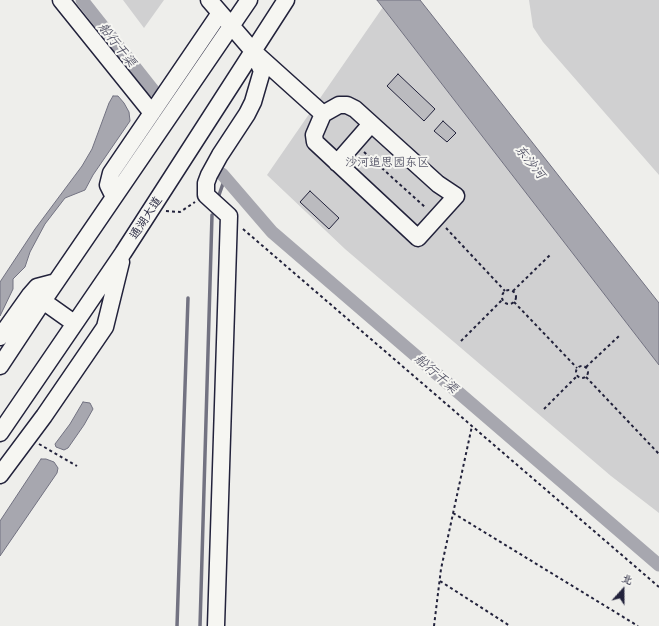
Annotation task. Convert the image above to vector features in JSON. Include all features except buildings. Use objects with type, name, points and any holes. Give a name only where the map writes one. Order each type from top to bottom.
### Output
[{"type":"street","points":[[60,0],[152,113]]},
{"type":"street","points":[[209,0],[253,51],[324,114]]},
{"type":"street","points":[[0,366],[249,0]]},
{"type":"street","name":"通湖大道","points":[[0,433],[123,253],[286,0]]},
{"type":"street","points":[[114,197],[108,185],[111,173],[220,14]]},
{"type":"street","points":[[216,626],[229,216],[206,195],[206,183],[220,155],[247,114],[255,96],[262,71],[253,51]]},
{"type":"street","points":[[339,105],[347,105],[355,109],[438,184],[456,196],[418,238],[315,142],[314,134],[324,114],[339,105]]},
{"type":"street","points":[[337,163],[371,124]]},
{"type":"street","points":[[0,475],[44,416],[105,327],[123,253]]},
{"type":"street","points":[[0,337],[30,294],[37,287],[56,282]]},
{"type":"street","points":[[43,301],[74,323]]},
{"type":"path","points":[[151,210],[180,212],[206,195]]},
{"type":"path","points":[[229,216],[659,587]]},
{"type":"path","points":[[461,341],[502,300],[502,295],[505,291],[513,291],[551,254]]},
{"type":"path","points":[[513,291],[516,298],[514,302]]},
{"type":"path","points":[[502,300],[508,304],[514,302]]},
{"type":"path","points":[[514,302],[577,368]]},
{"type":"path","points":[[586,367],[619,336]]},
{"type":"path","points":[[577,368],[580,366],[586,367]]},
{"type":"path","points":[[586,367],[588,373],[586,377]]},
{"type":"path","points":[[577,368],[575,372],[577,376]]},
{"type":"path","points":[[577,376],[581,378],[586,377]]},
{"type":"path","points":[[544,409],[577,376]]},
{"type":"path","points":[[586,377],[659,454]]},
{"type":"path","points":[[434,626],[441,569],[472,426]]},
{"type":"path","points":[[27,438],[77,466]]},
{"type":"path","points":[[453,513],[638,626]]},
{"type":"path","points":[[440,581],[510,626]]},
{"type":"green space","points":[[123,0],[164,0],[144,28]]},
{"type":"green space","points":[[529,0],[659,0],[659,175],[543,42],[533,27]]},
{"type":"green space","name":"沙河追思园东区","points":[[383,7],[659,365],[659,513],[611,476],[345,249],[267,175]]},
{"type":"water","name":"东沙河","points":[[377,0],[420,0],[659,303],[659,365]]},
{"type":"water","points":[[113,96],[118,96],[124,103],[129,112],[130,121],[93,175],[85,190],[65,198],[45,224],[30,252],[25,267],[13,279],[13,289],[0,316],[0,282],[35,229],[82,166],[92,149]]},
{"type":"water","points":[[83,402],[90,403],[93,409],[84,425],[68,448],[64,450],[56,447],[55,444],[70,424]]},
{"type":"water","points":[[41,459],[54,462],[58,468],[57,473],[0,556],[0,521]]},
{"type":"waterway","name":"船行干渠","points":[[82,0],[153,90]]},
{"type":"waterway","name":"船行干渠","points":[[222,174],[272,232],[659,565]]},
{"type":"waterway","points":[[219,195],[225,178]]},
{"type":"waterway","points":[[200,626],[212,215]]},
{"type":"waterway","points":[[177,626],[188,298]]}]
